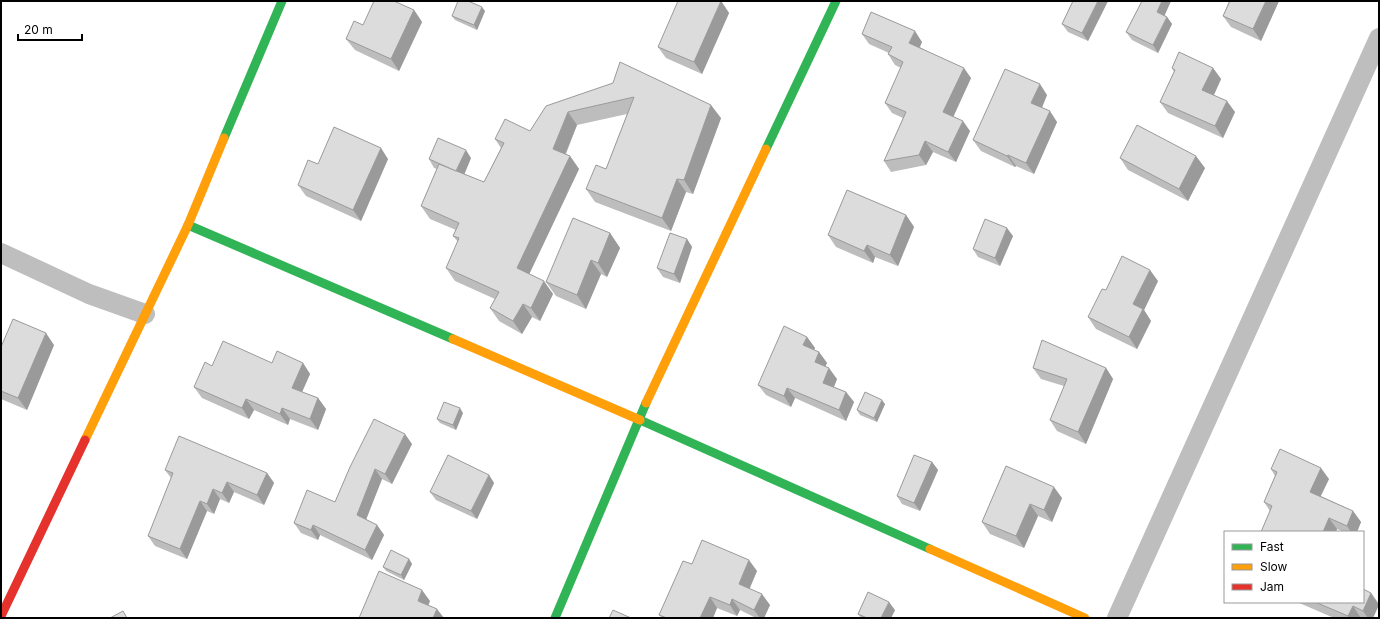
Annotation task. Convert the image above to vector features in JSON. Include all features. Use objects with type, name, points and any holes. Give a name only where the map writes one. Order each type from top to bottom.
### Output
[{"type":"street","points":[[1,616],[188,225],[282,1]]},
{"type":"street","points":[[555,618],[638,419],[836,1]]},
{"type":"street","points":[[1117,618],[1379,38]]},
{"type":"street","points":[[188,225],[638,419],[1085,618]]},
{"type":"street","points":[[1,253],[89,294],[145,314]]},
{"type":"building","points":[[374,1],[394,1],[414,10],[391,59],[346,39],[354,21],[363,25]]},
{"type":"building","points":[[458,1],[468,1],[482,7],[474,25],[452,16]]},
{"type":"building","points":[[678,1],[721,1],[694,62],[658,47]]},
{"type":"building","points":[[1073,1],[1098,1],[1082,33],[1062,24]]},
{"type":"building","points":[[1142,1],[1162,1],[1157,12],[1167,17],[1153,45],[1126,32]]},
{"type":"building","points":[[1230,1],[1266,1],[1253,29],[1223,16]]},
{"type":"building","points":[[871,12],[915,31],[909,43],[964,68],[943,112],[963,121],[948,152],[925,141],[919,155],[884,161],[906,112],[885,103],[903,62],[888,54],[892,47],[862,34]]},
{"type":"building","points":[[1179,52],[1213,68],[1202,90],[1227,101],[1215,126],[1160,102],[1175,70],[1172,68]]},
{"type":"building","points":[[620,62],[711,105],[684,180],[677,179],[662,218],[586,189],[596,165],[606,169],[634,97],[568,112],[553,149],[570,156],[517,268],[544,281],[531,308],[523,304],[513,321],[490,308],[499,292],[446,268],[459,238],[453,236],[459,223],[421,206],[439,164],[484,182],[504,143],[495,139],[505,119],[530,131],[546,106],[613,83]]},
{"type":"building","points":[[1005,69],[1040,84],[1031,103],[1050,111],[1026,163],[973,140]]},
{"type":"building","points":[[1137,125],[1196,156],[1179,189],[1120,158]]},
{"type":"building","points":[[334,127],[381,148],[353,210],[298,185],[308,160],[318,164]]},
{"type":"building","points":[[438,138],[466,150],[456,171],[429,159]]},
{"type":"building","points":[[847,190],[906,215],[890,255],[867,245],[864,251],[828,235]]},
{"type":"building","points":[[573,218],[610,233],[598,263],[591,260],[577,295],[546,282]]},
{"type":"building","points":[[985,219],[1007,228],[995,258],[973,249]]},
{"type":"building","points":[[670,233],[687,239],[674,274],[657,268]]},
{"type":"building","points":[[1122,256],[1150,270],[1133,304],[1143,309],[1129,337],[1088,317],[1102,289],[1106,290]]},
{"type":"building","points":[[13,319],[46,333],[18,398],[1,391],[1,347]]},
{"type":"building","points":[[784,326],[807,337],[803,345],[819,352],[815,362],[829,368],[823,383],[846,392],[839,410],[787,388],[784,396],[758,385]]},
{"type":"building","points":[[1042,340],[1106,368],[1078,432],[1050,420],[1067,379],[1033,368]]},
{"type":"building","points":[[223,341],[272,363],[277,351],[303,363],[292,388],[318,398],[310,419],[282,408],[280,414],[246,399],[242,408],[194,387],[205,362],[212,366]]},
{"type":"building","points":[[865,392],[882,400],[874,418],[857,410]]},
{"type":"building","points":[[444,402],[460,408],[453,425],[437,419]]},
{"type":"building","points":[[374,419],[405,434],[385,474],[375,469],[357,515],[377,525],[365,550],[313,525],[311,530],[294,523],[307,490],[335,502],[350,467]]},
{"type":"building","points":[[179,436],[267,473],[257,495],[227,482],[222,493],[213,489],[207,504],[200,501],[180,549],[148,536],[173,473],[165,470]]},
{"type":"building","points":[[1280,449],[1321,468],[1310,492],[1353,511],[1347,526],[1329,518],[1323,531],[1261,531],[1272,506],[1264,502],[1277,472],[1271,469]]},
{"type":"building","points":[[448,455],[489,475],[471,511],[430,492]]},
{"type":"building","points":[[914,455],[932,462],[914,503],[897,496]]},
{"type":"building","points":[[1006,466],[1054,487],[1044,510],[1030,504],[1016,536],[982,522]]},
{"type":"building","points":[[702,540],[749,560],[739,584],[762,594],[754,610],[732,599],[730,605],[710,597],[700,618],[667,618],[659,615],[683,561],[692,564]]},
{"type":"building","points":[[391,550],[409,559],[401,575],[383,567]]},
{"type":"building","points":[[379,571],[422,590],[418,601],[437,609],[433,618],[359,618]]},
{"type":"building","points":[[1364,590],[1371,593],[1363,611],[1353,606],[1348,616],[1317,603],[1364,603]]},
{"type":"building","points":[[868,592],[889,602],[881,618],[867,618],[858,614]]},
{"type":"building","points":[[613,610],[631,618],[609,618]]},
{"type":"building","points":[[123,611],[127,618],[110,618]]},
{"type":"traffic: fast","points":[[224,138],[282,1]]},
{"type":"traffic: fast","points":[[766,149],[836,1]]},
{"type":"traffic: fast","points":[[188,225],[453,339]]},
{"type":"traffic: fast","points":[[555,618],[646,403]]},
{"type":"traffic: fast","points":[[640,420],[930,549]]},
{"type":"traffic: slow","points":[[85,440],[188,225],[224,138]]},
{"type":"traffic: slow","points":[[646,403],[766,149]]},
{"type":"traffic: slow","points":[[453,339],[640,420]]},
{"type":"traffic: slow","points":[[930,549],[1085,618]]},
{"type":"traffic: jam","points":[[1,616],[85,440]]}]
